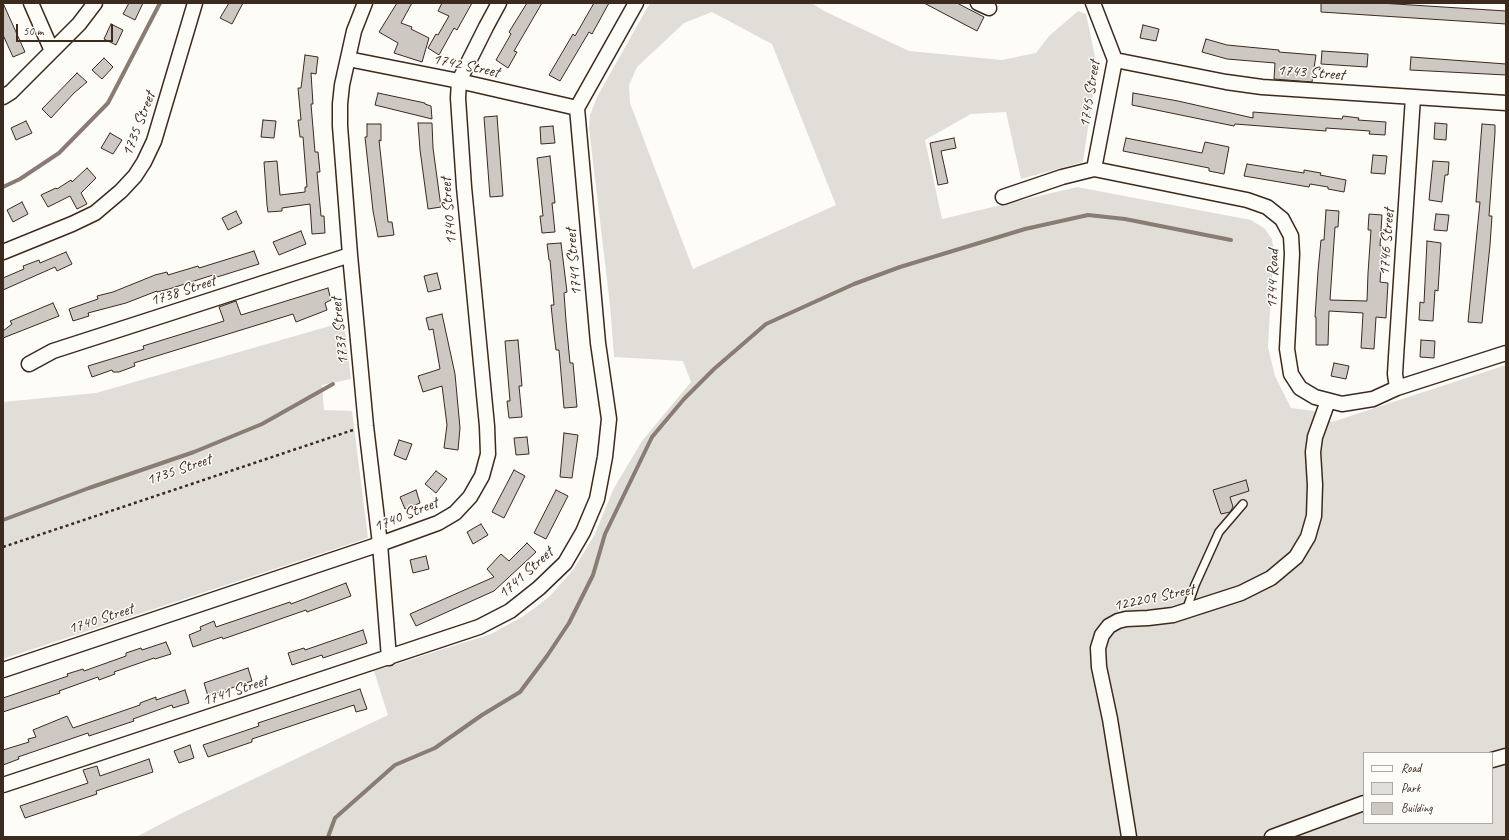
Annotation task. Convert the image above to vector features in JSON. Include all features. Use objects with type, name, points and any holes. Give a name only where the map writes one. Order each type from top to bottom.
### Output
[{"type":"street","points":[[31,3],[52,51]]},
{"type":"street","points":[[3,97],[11,92],[79,24],[96,3]]},
{"type":"street","name":"1735 Street","points":[[3,252],[72,224],[94,213],[121,191],[135,176],[144,162],[154,141],[195,3]]},
{"type":"street","name":"1737 Street","points":[[365,3],[354,31],[342,85],[340,119],[350,255],[366,426],[380,544],[389,658]]},
{"type":"street","name":"1740 Street","points":[[3,670],[380,544],[438,523],[455,513],[470,497],[482,476],[488,454],[487,426],[464,187],[458,98],[459,81],[499,3]]},
{"type":"street","points":[[577,108],[636,3]]},
{"type":"street","name":"1745 Street","points":[[1093,3],[1115,60],[1094,169]]},
{"type":"street","name":"1742 Street","points":[[348,59],[459,81],[577,108]]},
{"type":"street","name":"1743 Street","points":[[1115,60],[1226,82],[1262,87],[1506,104]]},
{"type":"street","name":"1746 Street","points":[[1397,388],[1396,357],[1413,97]]},
{"type":"street","name":"1741 Street","points":[[3,785],[479,627],[510,611],[539,588],[565,563],[583,532],[597,499],[605,457],[608,419],[598,343],[577,108]]},
{"type":"street","name":"1744 Road","points":[[1003,197],[1062,177],[1094,169],[1247,200],[1267,207],[1282,219],[1291,236],[1292,254],[1287,349],[1291,374],[1300,388],[1315,397],[1342,404],[1373,399],[1397,388],[1506,353]]},
{"type":"street","name":"1738 Street","points":[[29,364],[53,351],[350,255]]},
{"type":"street","name":"122209 Street","points":[[1129,837],[1110,719],[1099,667],[1098,648],[1102,635],[1109,626],[1118,621],[1173,615],[1241,593],[1271,578],[1296,557],[1308,537],[1314,516],[1315,485],[1313,452],[1315,437],[1328,401]]},
{"type":"street","points":[[1493,760],[1506,756]]},
{"type":"street","points":[[1272,837],[1363,803]]},
{"type":"lane","points":[[1186,611],[1195,585],[1219,532],[1243,504]]},
{"type":"path","name":"1735 Street","points":[[3,547],[366,426]]},
{"type":"green space","points":[[650,3],[812,3],[824,11],[909,51],[1002,60],[1036,53],[1049,36],[1078,11],[1086,14],[1097,66],[1083,162],[1021,179],[1006,112],[971,114],[925,140],[942,219],[1077,187],[1251,220],[1265,229],[1272,239],[1274,253],[1268,347],[1275,376],[1291,408],[1314,411],[1332,422],[1506,365],[1506,837],[136,837],[180,814],[388,715],[374,671],[491,634],[522,617],[536,607],[550,596],[573,570],[594,536],[614,488],[642,441],[691,382],[683,361],[614,357],[610,305],[589,128],[590,115],[597,97]],"holes":[[[712,12],[772,44],[836,205],[693,269],[630,103],[629,85],[637,67],[684,23]]]},
{"type":"green space","points":[[344,322],[351,379],[322,385],[324,410],[352,411],[368,538],[3,659],[3,402],[96,393]]},
{"type":"building","points":[[3,3],[25,52],[13,57],[3,35]]},
{"type":"building","points":[[129,3],[143,3],[135,20],[123,14]]},
{"type":"building","points":[[229,3],[243,3],[232,24],[220,18]]},
{"type":"building","points":[[397,3],[412,3],[401,23],[412,27],[411,29],[429,38],[422,62],[394,53],[398,43],[379,32]]},
{"type":"building","points":[[442,3],[472,3],[457,30],[454,28],[439,55],[428,48],[436,34],[438,35],[449,16],[438,11]]},
{"type":"building","points":[[527,3],[542,3],[514,51],[517,52],[508,68],[496,60],[511,34],[509,32]]},
{"type":"building","points":[[594,3],[609,3],[592,34],[589,32],[560,81],[549,75],[573,34],[575,36]]},
{"type":"building","points":[[924,3],[957,3],[984,17],[977,31]]},
{"type":"building","points":[[1321,3],[1380,3],[1506,11],[1506,24],[1321,12]]},
{"type":"building","points":[[111,24],[123,30],[116,45],[104,39]]},
{"type":"building","points":[[1143,25],[1159,29],[1156,41],[1140,38]]},
{"type":"building","points":[[1206,39],[1227,45],[1316,55],[1312,82],[1274,79],[1275,63],[1227,59],[1202,52]]},
{"type":"building","points":[[1322,51],[1368,54],[1367,67],[1321,64]]},
{"type":"building","points":[[305,55],[318,57],[316,74],[311,73],[313,104],[311,104],[315,152],[318,152],[320,172],[317,172],[321,216],[324,216],[325,233],[312,234],[310,204],[282,208],[282,211],[268,212],[264,162],[277,161],[280,195],[305,192],[305,187],[307,187],[303,137],[300,137],[298,120],[301,120],[298,88],[301,88]]},
{"type":"building","points":[[1411,57],[1506,64],[1506,75],[1410,70]]},
{"type":"building","points":[[104,58],[113,67],[102,79],[92,70]]},
{"type":"building","points":[[77,73],[87,82],[74,93],[51,118],[42,109]]},
{"type":"building","points":[[378,93],[425,103],[431,106],[432,119],[375,105]]},
{"type":"building","points":[[1133,93],[1178,101],[1253,118],[1253,112],[1342,119],[1343,116],[1359,118],[1358,120],[1386,122],[1385,135],[1369,134],[1370,131],[1326,128],[1326,131],[1235,124],[1234,126],[1132,105]]},
{"type":"building","points":[[497,116],[503,196],[490,197],[484,117]]},
{"type":"building","points":[[263,120],[276,121],[274,138],[261,137]]},
{"type":"building","points":[[26,121],[32,133],[16,140],[11,128]]},
{"type":"building","points":[[418,123],[432,123],[433,148],[441,207],[428,209]]},
{"type":"building","points":[[1435,123],[1447,124],[1446,140],[1434,139]]},
{"type":"building","points":[[367,124],[381,124],[381,141],[379,140],[388,222],[392,222],[394,235],[378,237],[373,211],[365,137],[367,137]]},
{"type":"building","points":[[1482,124],[1495,125],[1495,133],[1489,216],[1492,216],[1482,323],[1468,322],[1480,202],[1476,202]]},
{"type":"building","points":[[553,126],[555,143],[541,144],[540,127]]},
{"type":"building","points":[[110,133],[122,140],[113,154],[101,148]]},
{"type":"building","points":[[954,138],[956,148],[941,151],[948,183],[938,185],[930,143]]},
{"type":"building","points":[[1126,138],[1202,153],[1205,142],[1229,147],[1224,174],[1209,171],[1209,168],[1123,151]]},
{"type":"building","points":[[1373,155],[1387,156],[1385,174],[1371,173]]},
{"type":"building","points":[[550,156],[555,203],[552,203],[555,232],[542,233],[540,216],[543,216],[537,158]]},
{"type":"building","points":[[1433,161],[1449,162],[1448,175],[1445,175],[1442,202],[1429,200]]},
{"type":"building","points":[[1247,164],[1304,173],[1304,170],[1346,180],[1344,192],[1328,189],[1328,187],[1310,184],[1309,187],[1244,176]]},
{"type":"building","points":[[87,168],[96,178],[81,193],[87,204],[77,209],[70,196],[48,207],[41,195],[56,188],[57,189],[71,180],[72,182]]},
{"type":"building","points":[[22,202],[28,214],[13,222],[7,210]]},
{"type":"building","points":[[1326,210],[1339,211],[1338,227],[1335,227],[1330,300],[1367,301],[1371,230],[1368,230],[1369,214],[1382,215],[1380,246],[1383,246],[1380,282],[1388,283],[1386,318],[1376,317],[1374,349],[1361,348],[1363,313],[1329,311],[1328,345],[1316,345],[1315,317],[1318,271],[1321,240],[1324,240]]},
{"type":"building","points":[[236,211],[242,223],[228,230],[222,218]]},
{"type":"building","points":[[1436,214],[1449,215],[1447,231],[1434,230]]},
{"type":"building","points":[[301,231],[306,244],[279,255],[273,242]]},
{"type":"building","points":[[1427,241],[1441,243],[1438,291],[1435,290],[1433,321],[1419,320],[1420,302],[1424,303]]},
{"type":"building","points":[[561,243],[567,292],[564,293],[570,363],[573,363],[577,407],[564,408],[559,350],[556,350],[554,334],[551,305],[554,305],[547,244]]},
{"type":"building","points":[[254,251],[259,264],[214,278],[213,275],[169,289],[157,291],[126,303],[88,313],[89,316],[73,321],[69,309],[98,299],[97,296],[113,292],[155,275],[167,272],[168,275],[198,266],[199,268]]},
{"type":"building","points":[[66,252],[72,264],[57,271],[55,267],[3,290],[3,278],[24,269],[23,266],[39,260],[40,263]]},
{"type":"building","points":[[437,273],[441,289],[428,292],[424,276]]},
{"type":"building","points":[[328,288],[331,300],[325,303],[327,310],[296,322],[293,314],[134,363],[135,366],[119,372],[113,372],[112,370],[92,377],[88,366],[144,349],[143,346],[224,321],[219,307],[236,301],[241,315]]},
{"type":"building","points":[[53,303],[59,316],[3,338],[3,331],[12,324],[10,321]]},
{"type":"building","points":[[442,314],[455,374],[460,428],[458,450],[444,448],[447,425],[442,386],[423,392],[418,376],[440,369],[433,329],[429,330],[426,318]]},
{"type":"building","points":[[518,340],[522,386],[519,386],[522,417],[509,418],[507,401],[510,401],[505,341]]},
{"type":"building","points":[[1421,340],[1435,341],[1434,358],[1420,357]]},
{"type":"building","points":[[1334,363],[1349,366],[1346,379],[1331,376]]},
{"type":"building","points":[[564,433],[578,435],[572,478],[560,477]]},
{"type":"building","points":[[527,437],[529,454],[516,455],[514,438]]},
{"type":"building","points":[[399,440],[412,444],[406,460],[394,455]]},
{"type":"building","points":[[514,470],[525,476],[504,518],[492,512]]},
{"type":"building","points":[[436,471],[447,479],[436,493],[425,484]]},
{"type":"building","points":[[1246,480],[1249,491],[1230,497],[1233,507],[1230,512],[1221,514],[1213,490]]},
{"type":"building","points":[[416,490],[420,503],[405,509],[400,497]]},
{"type":"building","points":[[556,490],[568,496],[546,539],[534,533]]},
{"type":"building","points":[[481,524],[488,535],[473,544],[467,532]]},
{"type":"building","points":[[527,543],[536,552],[494,591],[416,626],[410,614],[494,577],[487,569],[501,554],[509,561]]},
{"type":"building","points":[[426,556],[429,569],[413,573],[410,560]]},
{"type":"building","points":[[346,583],[351,596],[307,612],[306,610],[223,639],[222,637],[193,647],[189,635],[201,630],[200,627],[214,621],[216,627],[290,602],[291,604]]},
{"type":"building","points":[[363,630],[367,643],[323,658],[322,655],[292,665],[288,653],[304,648],[305,650]]},
{"type":"building","points":[[166,642],[171,654],[155,659],[154,658],[114,672],[115,674],[99,680],[98,677],[59,691],[60,693],[3,712],[3,698],[68,676],[67,674],[83,669],[84,671],[126,656],[126,653],[141,648],[142,650]]},
{"type":"building","points":[[248,668],[252,681],[208,696],[204,683]]},
{"type":"building","points":[[360,689],[367,709],[356,712],[354,705],[252,739],[252,742],[208,757],[203,745],[259,726],[258,723]]},
{"type":"building","points":[[185,690],[189,703],[173,708],[172,705],[133,719],[134,721],[89,736],[88,733],[18,757],[19,759],[3,765],[3,750],[29,742],[28,739],[36,737],[33,730],[67,716],[73,728],[140,705],[140,703],[156,697],[156,700]]},
{"type":"building","points":[[190,745],[194,758],[179,763],[174,751]]},
{"type":"building","points":[[149,759],[153,772],[96,791],[97,794],[25,818],[20,806],[88,783],[83,770],[97,766],[100,776]]},
{"type":"waterway","points":[[3,187],[20,179],[59,153],[108,103],[160,3]]},
{"type":"waterway","points":[[328,837],[335,818],[395,765],[435,748],[482,715],[520,692],[569,623],[593,575],[605,534],[652,437],[684,399],[714,369],[766,324],[854,284],[900,267],[1025,229],[1088,215],[1125,219],[1231,240]]},
{"type":"waterway","points":[[3,520],[89,488],[194,452],[262,424],[333,384]]}]
